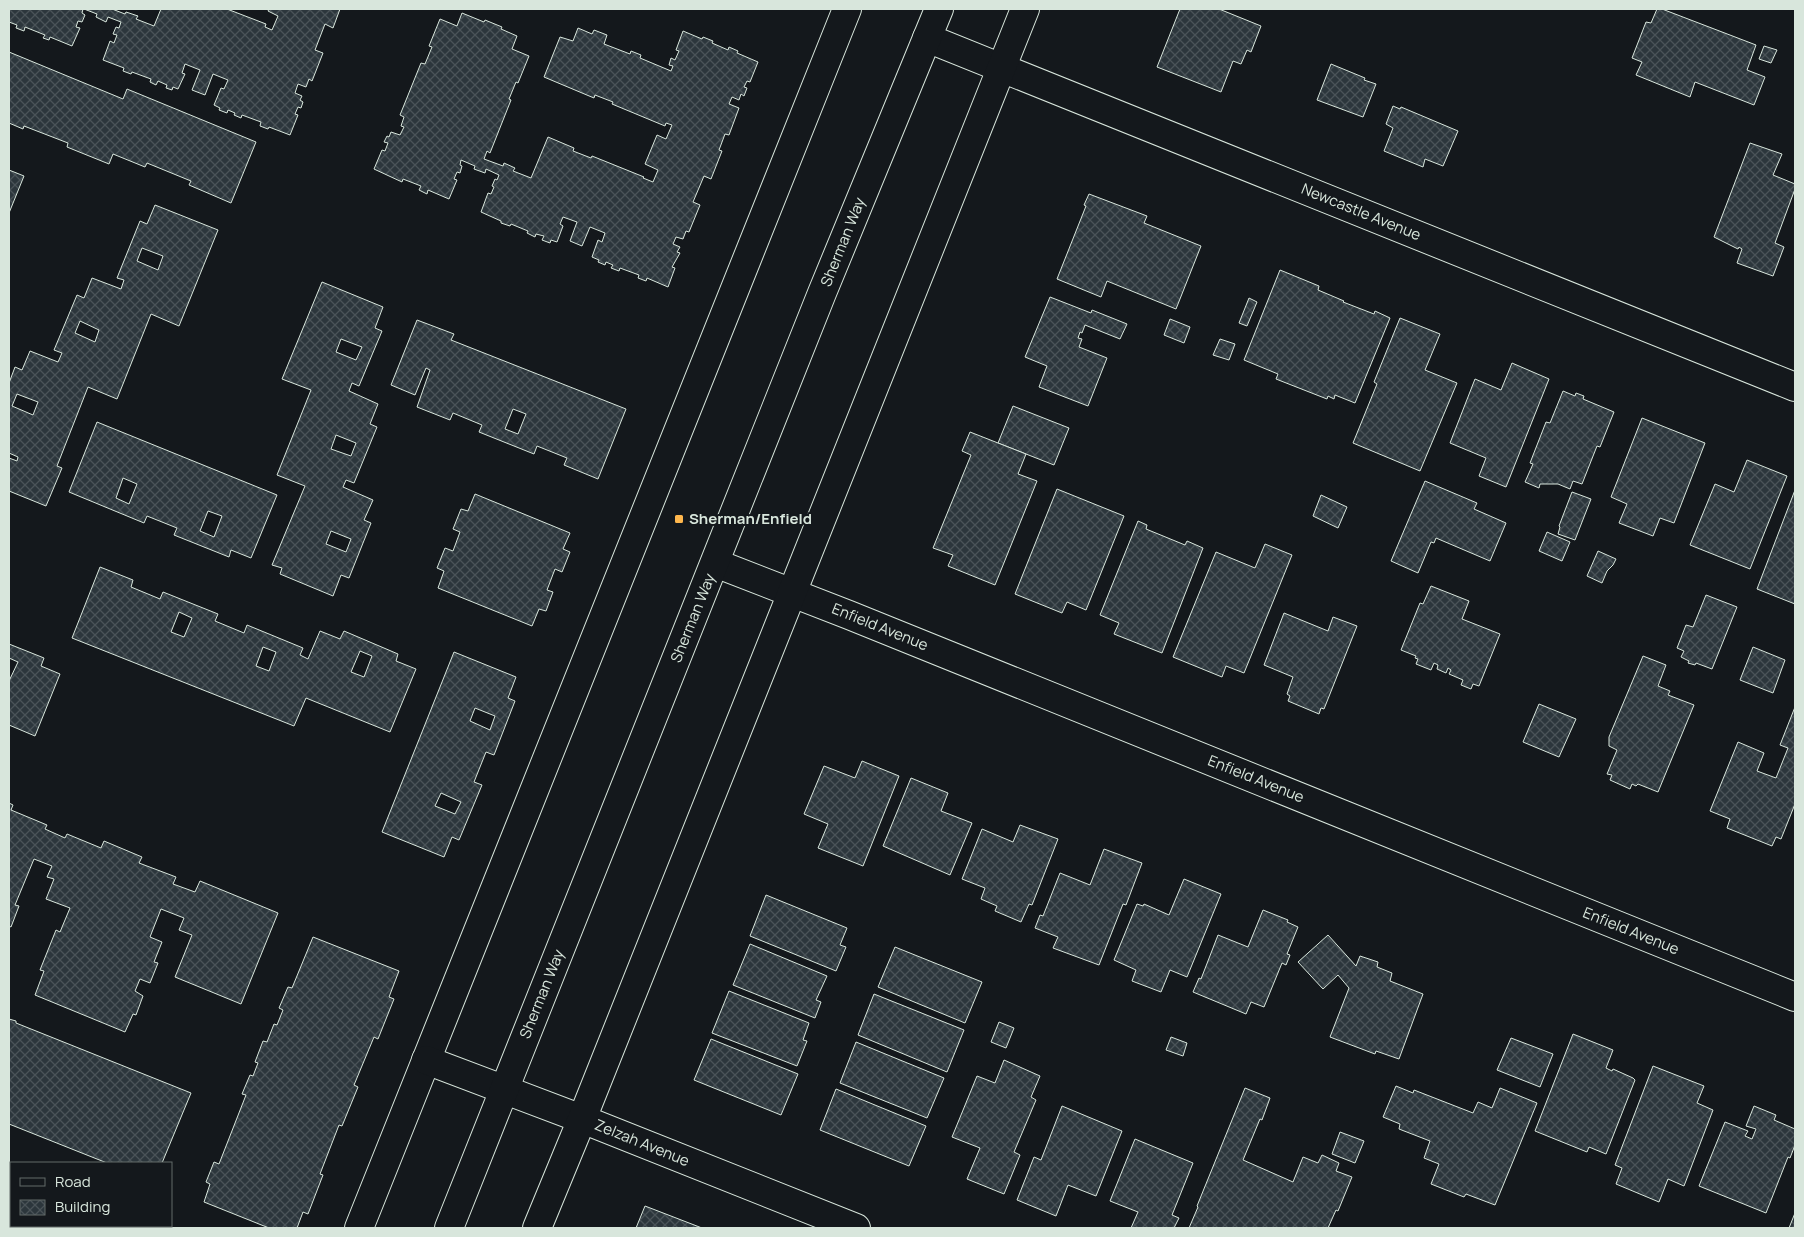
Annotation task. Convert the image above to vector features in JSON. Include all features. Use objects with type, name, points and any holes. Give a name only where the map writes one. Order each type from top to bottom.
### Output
[{"type":"street","points":[[359,1228],[847,9]]},
{"type":"street","name":"Sherman Way","points":[[449,1228],[822,293],[939,9]]},
{"type":"street","points":[[537,1228],[1025,9]]},
{"type":"street","name":"Newcastle Avenue","points":[[927,38],[1795,387]]},
{"type":"street","name":"Enfield Avenue","points":[[715,563],[1795,997]]},
{"type":"street","name":"Zelzah Avenue","points":[[426,1060],[582,1119],[856,1228]]},
{"type":"building","points":[[9,9],[83,9],[82,13],[85,15],[82,22],[78,21],[76,27],[80,28],[72,46],[50,37],[49,40],[43,38],[45,35],[25,27],[24,31],[16,28],[17,25],[9,22]]},
{"type":"building","points":[[84,9],[112,9],[125,14],[126,12],[138,16],[136,19],[154,26],[161,9],[227,9],[266,24],[265,27],[272,30],[278,16],[268,11],[269,9],[340,9],[333,28],[325,24],[315,50],[323,53],[312,81],[309,79],[306,87],[298,84],[295,93],[302,96],[300,100],[303,102],[301,108],[298,107],[295,114],[298,115],[290,135],[269,127],[268,129],[260,126],[261,122],[242,115],[241,118],[228,110],[227,113],[219,110],[220,108],[214,105],[221,88],[224,89],[228,80],[213,74],[205,95],[192,90],[200,70],[185,64],[182,73],[185,74],[178,89],[173,87],[172,90],[166,88],[167,85],[158,81],[156,85],[150,82],[151,79],[132,72],[131,74],[123,71],[124,68],[103,60],[110,41],[114,43],[117,35],[113,34],[116,27],[119,28],[121,22],[108,17],[106,22],[96,17],[97,14]]},
{"type":"building","points":[[1180,9],[1219,9],[1261,26],[1251,52],[1247,50],[1241,64],[1233,61],[1221,92],[1157,67]]},
{"type":"building","points":[[1657,9],[1662,9],[1756,45],[1747,70],[1765,77],[1754,105],[1695,82],[1690,97],[1636,75],[1642,62],[1632,58],[1646,22],[1651,23]]},
{"type":"building","points":[[462,13],[502,27],[501,29],[517,36],[512,49],[529,56],[509,99],[511,100],[490,153],[487,151],[484,159],[503,166],[504,163],[515,168],[513,171],[531,178],[548,137],[574,148],[573,151],[591,158],[592,156],[653,182],[658,170],[645,164],[657,135],[666,139],[672,125],[666,123],[665,126],[612,104],[613,102],[595,95],[594,98],[544,77],[560,37],[573,41],[578,28],[592,34],[594,30],[607,35],[604,44],[630,54],[631,51],[641,55],[640,58],[671,71],[673,66],[669,65],[671,58],[675,60],[679,51],[676,50],[683,31],[702,39],[703,37],[713,41],[712,43],[728,50],[729,47],[738,51],[737,53],[758,62],[750,82],[747,81],[744,87],[747,88],[744,96],[741,94],[739,100],[732,97],[729,104],[739,108],[729,135],[725,134],[719,150],[722,151],[711,179],[704,176],[693,202],[700,205],[689,232],[686,231],[683,239],[676,237],[673,244],[680,247],[677,252],[680,253],[672,267],[675,268],[668,287],[647,278],[646,281],[638,278],[639,275],[620,268],[619,271],[611,268],[613,265],[606,262],[605,265],[592,257],[598,240],[602,242],[605,233],[590,227],[582,246],[570,241],[577,222],[563,217],[560,224],[563,226],[557,242],[551,240],[550,243],[542,240],[544,236],[536,234],[535,237],[527,233],[528,231],[511,224],[510,226],[501,223],[501,221],[481,212],[488,193],[491,194],[494,187],[492,186],[499,175],[486,169],[485,173],[474,169],[475,166],[461,160],[460,173],[457,172],[454,179],[457,180],[449,199],[428,190],[427,194],[419,190],[421,186],[403,179],[402,182],[374,169],[382,150],[385,151],[388,143],[384,142],[387,136],[389,137],[391,132],[400,135],[404,127],[401,126],[404,117],[400,115],[421,63],[425,64],[432,47],[429,46],[440,19],[457,26]]},
{"type":"building","points":[[1764,46],[1777,50],[1771,63],[1759,59]]},
{"type":"building","points":[[9,52],[123,99],[127,89],[256,142],[231,203],[189,185],[191,181],[147,163],[145,167],[113,154],[109,164],[67,147],[68,143],[24,126],[23,129],[9,123]]},
{"type":"building","points":[[1331,64],[1376,84],[1363,117],[1317,100]]},
{"type":"building","points":[[1393,106],[1400,109],[1401,107],[1458,131],[1443,166],[1425,159],[1423,167],[1384,151],[1393,128],[1386,124]]},
{"type":"building","points":[[1750,143],[1782,154],[1773,175],[1795,184],[1795,189],[1775,243],[1784,247],[1773,276],[1737,263],[1742,249],[1739,247],[1738,249],[1714,237]]},
{"type":"building","points":[[9,170],[24,176],[9,213]]},
{"type":"building","points":[[1089,194],[1147,216],[1144,223],[1201,246],[1176,309],[1107,281],[1101,297],[1057,279]]},
{"type":"building","points":[[155,205],[218,230],[179,326],[151,314],[117,399],[88,387],[57,466],[62,468],[46,506],[9,491],[9,458],[17,461],[18,457],[9,453],[9,383],[15,367],[22,370],[30,351],[58,362],[62,353],[54,350],[77,295],[84,298],[92,278],[121,289],[124,280],[117,278],[140,221],[147,224]],"holes":[[[142,248],[163,256],[158,270],[137,261]],[[80,321],[99,330],[95,342],[75,333]],[[17,394],[38,402],[33,415],[12,406]]]},
{"type":"building","points":[[1280,270],[1319,286],[1318,290],[1343,302],[1374,314],[1375,311],[1390,318],[1355,403],[1335,395],[1334,399],[1328,396],[1327,399],[1276,379],[1278,374],[1244,360]]},
{"type":"building","points":[[322,282],[383,307],[375,328],[382,331],[359,386],[352,383],[349,391],[378,404],[370,424],[377,427],[354,483],[346,480],[343,487],[373,500],[364,520],[371,523],[349,578],[341,575],[333,596],[280,574],[282,568],[272,565],[305,486],[277,475],[311,390],[282,379]],"holes":[[[341,339],[362,347],[356,360],[336,352]],[[336,435],[356,443],[351,456],[331,449]],[[331,531],[351,539],[346,552],[326,544]]]},
{"type":"building","points":[[1050,297],[1091,313],[1092,310],[1127,324],[1120,339],[1085,325],[1082,333],[1080,332],[1078,338],[1082,339],[1079,347],[1107,358],[1088,406],[1039,387],[1047,366],[1025,357]]},
{"type":"building","points":[[1249,298],[1257,302],[1247,326],[1239,323]]},
{"type":"building","points":[[1400,318],[1440,334],[1425,370],[1457,383],[1420,471],[1353,443],[1377,384],[1374,382]]},
{"type":"building","points":[[1170,319],[1190,327],[1184,343],[1164,335]]},
{"type":"building","points":[[417,320],[454,334],[451,340],[626,409],[598,479],[564,465],[567,458],[537,446],[534,454],[479,432],[482,425],[453,413],[450,420],[417,407],[430,370],[426,368],[415,395],[391,385]],"holes":[[[513,409],[526,414],[518,434],[505,429]]]},
{"type":"building","points":[[1220,339],[1235,344],[1229,360],[1213,355]]},
{"type":"building","points":[[1512,363],[1549,379],[1506,487],[1479,476],[1486,458],[1450,443],[1475,379],[1501,390]]},
{"type":"building","points":[[1563,391],[1575,396],[1576,393],[1584,396],[1583,399],[1614,412],[1600,447],[1597,446],[1582,484],[1573,481],[1570,489],[1558,484],[1540,484],[1539,488],[1525,482],[1533,464],[1530,463],[1546,422],[1550,423]]},
{"type":"building","points":[[1013,406],[1069,428],[1054,465],[998,443]]},
{"type":"building","points":[[1642,418],[1705,443],[1674,523],[1660,518],[1653,536],[1619,523],[1627,504],[1611,497]]},
{"type":"building","points":[[97,422],[277,495],[251,558],[231,550],[229,557],[174,535],[177,528],[147,516],[144,523],[69,492]],"holes":[[[123,478],[137,484],[129,504],[116,498]],[[208,511],[222,516],[214,537],[200,531]]]},
{"type":"building","points":[[970,432],[1026,454],[1018,474],[1037,481],[995,585],[948,566],[953,555],[933,548],[971,455],[962,451]]},
{"type":"building","points":[[1747,460],[1787,476],[1750,569],[1690,545],[1715,484],[1734,492]]},
{"type":"building","points":[[1425,481],[1477,503],[1474,509],[1506,523],[1490,561],[1436,538],[1434,543],[1431,542],[1418,573],[1391,561]]},
{"type":"building","points":[[1057,489],[1124,516],[1086,610],[1067,602],[1062,613],[1015,594]]},
{"type":"building","points":[[1795,490],[1795,604],[1757,589]]},
{"type":"building","points":[[1572,492],[1591,499],[1575,540],[1558,534],[1559,526]]},
{"type":"building","points":[[475,494],[570,533],[563,549],[570,552],[562,572],[555,569],[547,590],[553,592],[546,611],[539,609],[532,626],[438,588],[444,571],[437,568],[445,548],[453,551],[460,532],[453,529],[461,509],[468,511]]},
{"type":"building","points":[[1321,495],[1347,507],[1338,528],[1313,516]]},
{"type":"building","points":[[1138,521],[1147,525],[1146,529],[1185,545],[1187,541],[1203,548],[1162,653],[1114,634],[1119,623],[1100,615]]},
{"type":"building","points":[[1547,532],[1570,542],[1562,561],[1539,551]]},
{"type":"building","points":[[1265,544],[1292,555],[1244,673],[1226,666],[1222,677],[1173,657],[1216,552],[1255,568]]},
{"type":"building","points":[[1598,551],[1616,559],[1607,571],[1602,583],[1587,576]]},
{"type":"building","points":[[100,567],[133,580],[131,587],[160,599],[163,592],[218,614],[215,621],[244,633],[247,625],[303,648],[300,655],[308,659],[320,631],[340,639],[344,631],[398,654],[396,661],[416,669],[390,732],[306,698],[294,726],[72,638]],"holes":[[[179,612],[192,618],[184,637],[171,632]],[[263,647],[276,652],[269,671],[256,666]],[[360,651],[372,656],[364,677],[351,672]]]},
{"type":"building","points":[[1431,586],[1469,601],[1462,619],[1500,634],[1479,686],[1473,684],[1471,689],[1461,685],[1463,680],[1449,674],[1451,670],[1448,668],[1446,673],[1437,669],[1438,665],[1434,663],[1431,670],[1416,664],[1418,659],[1415,658],[1416,656],[1401,650],[1420,603],[1423,604]]},
{"type":"building","points":[[1706,595],[1737,607],[1712,669],[1696,663],[1695,665],[1688,663],[1689,661],[1681,657],[1684,651],[1677,648],[1686,625],[1693,627]]},
{"type":"building","points":[[1284,613],[1328,631],[1333,617],[1357,626],[1324,709],[1321,708],[1319,714],[1288,701],[1290,696],[1287,694],[1293,677],[1264,665]]},
{"type":"building","points":[[9,644],[44,658],[41,666],[60,674],[35,736],[9,725],[9,681],[18,662],[9,658]]},
{"type":"building","points":[[1753,647],[1785,660],[1773,693],[1740,680]]},
{"type":"building","points":[[454,652],[516,677],[508,698],[515,701],[494,755],[486,752],[474,782],[482,785],[459,840],[452,837],[444,857],[382,832]],"holes":[[[475,708],[495,716],[490,730],[470,721]],[[441,793],[461,802],[455,814],[435,806]]]},
{"type":"building","points":[[1643,656],[1666,665],[1658,686],[1670,691],[1668,695],[1694,705],[1658,792],[1638,784],[1636,786],[1632,784],[1630,789],[1610,780],[1612,775],[1607,774],[1617,750],[1609,746],[1609,737]]},
{"type":"building","points":[[1539,704],[1576,719],[1559,757],[1523,742]]},
{"type":"building","points":[[1795,707],[1795,804],[1781,839],[1776,837],[1772,846],[1727,828],[1730,819],[1710,811],[1738,742],[1764,753],[1757,771],[1776,778],[1788,748],[1780,745]]},
{"type":"building","points":[[862,761],[899,776],[863,866],[818,848],[828,824],[804,814],[824,766],[855,778]]},
{"type":"building","points":[[911,778],[948,793],[941,811],[972,823],[950,875],[883,846]]},
{"type":"building","points":[[9,803],[13,805],[11,810],[47,825],[45,829],[65,838],[67,834],[101,848],[104,841],[142,857],[139,863],[176,877],[173,884],[195,892],[200,881],[278,913],[241,1004],[175,977],[192,935],[179,930],[184,918],[161,909],[150,937],[162,942],[154,962],[158,963],[150,983],[140,979],[135,991],[143,996],[136,1015],[133,1014],[125,1032],[35,995],[44,971],[40,970],[56,930],[60,932],[70,908],[46,899],[54,879],[47,877],[52,866],[34,859],[15,905],[19,906],[11,927],[9,926]]},
{"type":"building","points":[[1020,825],[1058,839],[1032,905],[1029,904],[1021,922],[995,911],[997,906],[981,899],[985,888],[962,879],[982,829],[1013,842]]},
{"type":"building","points":[[1104,849],[1142,863],[1126,905],[1123,904],[1099,965],[1053,948],[1058,937],[1035,928],[1040,915],[1043,916],[1060,873],[1090,885]]},
{"type":"building","points":[[1184,879],[1221,894],[1187,977],[1170,970],[1161,992],[1132,981],[1136,970],[1114,960],[1137,904],[1143,906],[1144,904],[1169,915]]},
{"type":"building","points":[[766,895],[847,928],[840,945],[846,947],[836,971],[750,936]]},
{"type":"building","points":[[1263,910],[1288,920],[1287,922],[1298,927],[1287,954],[1290,955],[1286,965],[1282,963],[1264,1007],[1251,1002],[1246,1014],[1193,992],[1199,978],[1201,979],[1218,935],[1248,947]]},
{"type":"building","points":[[1328,935],[1356,966],[1360,956],[1378,962],[1377,967],[1392,973],[1390,981],[1423,994],[1399,1059],[1376,1051],[1375,1054],[1330,1037],[1349,988],[1338,975],[1323,989],[1298,962]]},
{"type":"building","points":[[313,937],[399,971],[389,997],[394,999],[378,1039],[374,1037],[354,1085],[358,1087],[342,1126],[339,1125],[320,1174],[323,1175],[308,1214],[303,1212],[297,1228],[269,1228],[204,1202],[210,1184],[206,1182],[214,1162],[219,1164],[246,1095],[242,1094],[250,1075],[253,1076],[258,1063],[255,1062],[263,1041],[267,1042],[274,1024],[277,1025],[283,1010],[279,1008],[288,987],[292,988]]},
{"type":"building","points":[[750,944],[827,976],[816,1000],[821,1002],[815,1018],[733,985]]},
{"type":"building","points":[[895,947],[982,982],[965,1023],[878,987]]},
{"type":"building","points":[[729,991],[809,1023],[803,1040],[807,1041],[797,1066],[712,1033]]},
{"type":"building","points":[[874,994],[964,1030],[947,1072],[858,1035]]},
{"type":"building","points":[[9,1019],[191,1093],[162,1162],[104,1162],[9,1124]]},
{"type":"building","points":[[999,1022],[1014,1028],[1006,1048],[991,1042]]},
{"type":"building","points":[[1573,1034],[1613,1050],[1606,1068],[1612,1071],[1613,1069],[1635,1080],[1606,1154],[1589,1147],[1587,1152],[1535,1131]]},
{"type":"building","points":[[1171,1037],[1187,1043],[1183,1056],[1166,1050]]},
{"type":"building","points":[[1511,1038],[1553,1054],[1540,1087],[1497,1070]]},
{"type":"building","points":[[711,1039],[798,1074],[781,1115],[694,1080]]},
{"type":"building","points":[[856,1042],[944,1078],[927,1118],[840,1083]]},
{"type":"building","points":[[1004,1060],[1040,1076],[1031,1097],[1036,1100],[1014,1152],[1020,1155],[1004,1194],[967,1179],[980,1148],[952,1137],[977,1076],[995,1083]]},
{"type":"building","points":[[1653,1066],[1704,1086],[1697,1103],[1713,1110],[1684,1186],[1668,1179],[1659,1202],[1616,1184],[1622,1168],[1615,1165]]},
{"type":"building","points":[[1396,1086],[1413,1093],[1414,1090],[1473,1113],[1478,1102],[1492,1108],[1500,1088],[1537,1103],[1495,1205],[1466,1194],[1464,1197],[1431,1184],[1439,1164],[1424,1158],[1430,1141],[1399,1129],[1400,1124],[1383,1117]]},
{"type":"building","points":[[1245,1088],[1270,1098],[1243,1160],[1293,1182],[1303,1157],[1318,1163],[1322,1155],[1339,1163],[1336,1171],[1352,1177],[1338,1211],[1336,1210],[1328,1228],[1189,1228]]},
{"type":"building","points":[[836,1089],[926,1126],[909,1166],[820,1130]]},
{"type":"building","points":[[1062,1106],[1122,1131],[1096,1196],[1068,1185],[1056,1216],[1017,1200],[1034,1157],[1041,1160]]},
{"type":"building","points":[[1754,1106],[1776,1115],[1774,1120],[1795,1129],[1795,1145],[1790,1158],[1788,1157],[1766,1213],[1699,1186],[1725,1122],[1748,1131],[1745,1136],[1752,1139],[1756,1129],[1746,1126]]},
{"type":"building","points":[[1340,1132],[1364,1141],[1355,1163],[1332,1154]]},
{"type":"building","points":[[1135,1139],[1193,1163],[1172,1215],[1179,1218],[1174,1228],[1131,1228],[1138,1212],[1110,1201]]},
{"type":"building","points":[[9,1206],[10,1227],[66,1228],[9,1228]]},
{"type":"building","points":[[645,1206],[702,1228],[636,1228]]},
{"type":"building","points":[[1795,1213],[1795,1228],[1789,1228]]},
{"type":"place","name":"Sherman/Enfield","points":[[679,519]]}]
